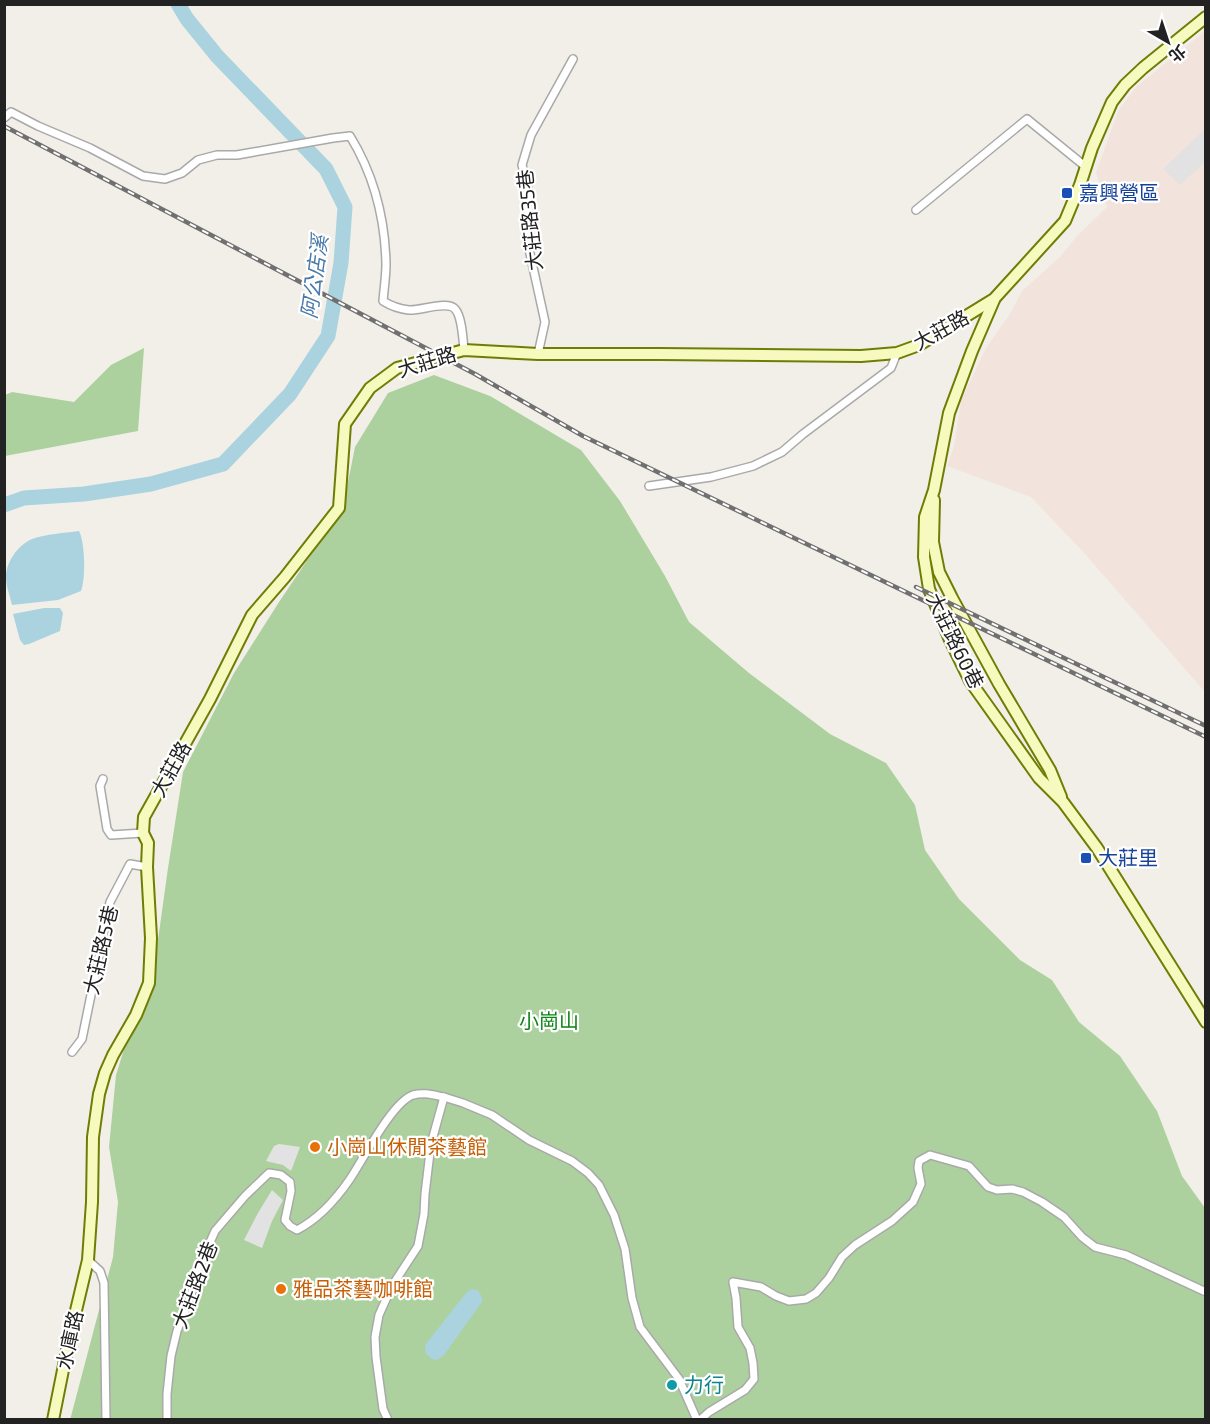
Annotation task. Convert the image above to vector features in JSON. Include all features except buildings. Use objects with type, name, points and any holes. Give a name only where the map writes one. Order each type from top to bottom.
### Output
[{"type":"street","name":"大莊路","points":[[88,1260],[93,1137],[99,1094],[113,1055],[149,983],[151,938],[148,843],[143,833],[144,817],[210,699],[252,615],[339,508],[345,424],[370,388],[397,368],[464,350],[538,354],[861,356],[897,353],[920,345],[994,300],[1065,221],[1112,102],[1125,85],[1143,68],[1206,17]]},
{"type":"street","name":"大莊路35巷","points":[[538,354],[545,322],[529,249],[528,188],[522,165],[531,135],[573,59]]},
{"type":"street","points":[[4,118],[11,112],[90,148],[143,176],[165,179],[182,173],[198,160],[217,155],[237,155],[351,136],[361,153],[374,186],[383,225],[386,266],[383,301],[391,306],[411,310],[444,305],[456,309],[464,350]]},
{"type":"street","points":[[916,210],[1027,119],[1086,167]]},
{"type":"street","name":"大莊路60巷","points":[[994,300],[949,413],[934,490],[925,517],[924,557],[929,589],[970,681],[1039,777],[1063,802],[1097,848],[1206,1022]]},
{"type":"street","points":[[649,486],[711,477],[753,466],[782,452],[891,368],[897,353]]},
{"type":"street","name":"大莊路60巷","points":[[934,490],[933,542],[939,572],[999,684],[1050,770],[1063,802]]},
{"type":"street","points":[[103,780],[100,786],[107,829],[111,835],[143,833]]},
{"type":"street","name":"大莊路5巷","points":[[72,1052],[82,1039],[110,902],[130,864],[147,867]]},
{"type":"street","name":"大莊路2巷","points":[[167,1419],[166,1394],[177,1331],[191,1296],[197,1272],[215,1231],[244,1196],[269,1173],[281,1175],[290,1182],[291,1191],[285,1220],[297,1230],[304,1226],[336,1197],[350,1180],[399,1105],[410,1096],[425,1093],[463,1102],[492,1115],[529,1140],[572,1161],[599,1185],[614,1215],[625,1249],[632,1298],[640,1327],[679,1379],[698,1419]]},
{"type":"street","points":[[388,1419],[383,1409],[375,1336],[379,1315],[392,1286],[418,1246],[424,1214],[431,1144],[444,1098]]},
{"type":"street","points":[[698,1419],[745,1390],[754,1379],[750,1348],[738,1327],[733,1282],[761,1287],[789,1301],[806,1299],[816,1293],[842,1257],[855,1245],[892,1221],[913,1202],[921,1184],[919,1161],[930,1155],[969,1166],[988,1187],[1023,1192],[1042,1202],[1064,1217],[1082,1237],[1095,1247],[1126,1255],[1206,1292]]},
{"type":"street","points":[[88,1260],[100,1271],[104,1282],[106,1419]]},
{"type":"street","name":"水庫路","points":[[53,1419],[88,1260]]},
{"type":"shaded area","name":"嘉興營區","points":[[1205,31],[1205,692],[1085,554],[1031,497],[947,466],[954,446],[961,401],[986,348],[1010,314],[1022,291],[1060,257],[1077,236],[1107,207],[1096,173],[1118,111],[1136,87]]},
{"type":"shaded area","points":[[1205,129],[1205,162],[1180,185],[1163,169]]},
{"type":"shaded area","points":[[279,1144],[300,1147],[291,1171],[283,1165],[266,1161],[274,1146]]},
{"type":"shaded area","points":[[272,1190],[283,1200],[262,1248],[244,1240]]},
{"type":"green space","points":[[144,348],[138,431],[5,456],[5,395],[12,392],[74,402],[111,365]]},
{"type":"green space","name":"小崗山","points":[[434,375],[490,396],[581,450],[620,501],[665,576],[689,622],[749,673],[830,734],[886,763],[915,805],[925,850],[959,899],[1020,960],[1052,980],[1079,1022],[1120,1056],[1157,1111],[1182,1176],[1205,1208],[1205,1419],[70,1420],[113,1257],[118,1202],[109,1147],[116,1075],[158,940],[183,772],[234,673],[343,507],[355,447],[388,393]]},
{"type":"water","points":[[79,531],[83,543],[84,561],[81,591],[58,600],[12,605],[6,577],[11,560],[18,550],[37,537]]},
{"type":"water","points":[[44,608],[60,608],[63,613],[60,631],[24,645],[20,640],[13,614]]},
{"type":"water","points":[[471,1289],[478,1290],[482,1302],[444,1355],[437,1360],[432,1359],[426,1354],[425,1345]]},
{"type":"waterway","name":"阿公店溪","points":[[4,505],[24,498],[84,494],[151,484],[223,464],[290,394],[328,336],[341,263],[345,207],[326,169],[217,56],[187,19],[178,4]]},
{"type":"railway","points":[[4,126],[475,374],[583,436],[1206,737]]},
{"type":"railway","points":[[916,587],[1206,726]]},
{"type":"place","name":"嘉興營區","points":[[1067,193]]},
{"type":"place","name":"大莊里","points":[[1086,858]]},
{"type":"place","name":"小崗山休閒茶藝館","points":[[315,1147]]},
{"type":"place","name":"雅品茶藝咖啡館","points":[[281,1289]]},
{"type":"place","name":"力行","points":[[672,1385]]}]
